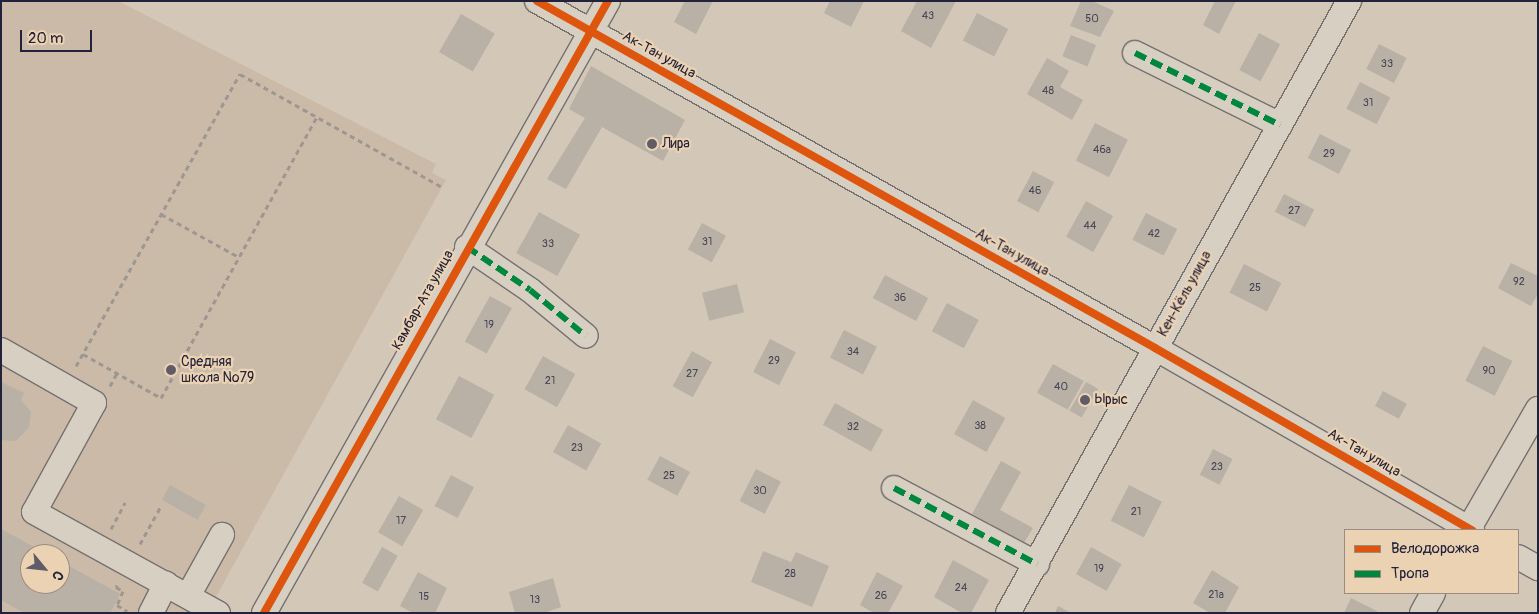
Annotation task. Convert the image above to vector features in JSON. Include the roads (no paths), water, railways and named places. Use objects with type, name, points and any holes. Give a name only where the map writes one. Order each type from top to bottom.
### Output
[{"type":"street","name":"Ак-Тан улица","points":[[537,1],[1155,348],[1468,529]]},
{"type":"street","name":"Камбар-Ата улица","points":[[265,612],[467,247],[608,1]]},
{"type":"street","name":"Кен-Кёль улица","points":[[1008,613],[1349,1]]},
{"type":"street","points":[[1135,54],[1280,125]]},
{"type":"street","points":[[467,247],[530,290],[586,336]]},
{"type":"street","points":[[1,350],[94,403],[34,512],[218,613]]},
{"type":"street","points":[[1471,529],[1538,409]]},
{"type":"street","points":[[894,488],[1037,564]]},
{"type":"street","points":[[188,596],[222,535]]},
{"type":"street","points":[[1519,557],[1538,568]]},
{"type":"street","points":[[151,613],[166,584]]},
{"type":"street","points":[[1422,613],[1432,594]]},
{"type":"place","name":"Лира","points":[[652,144]]},
{"type":"place","name":"Средняя школа №79","points":[[171,370]]},
{"type":"place","name":"Ырыс","points":[[1085,400]]}]
